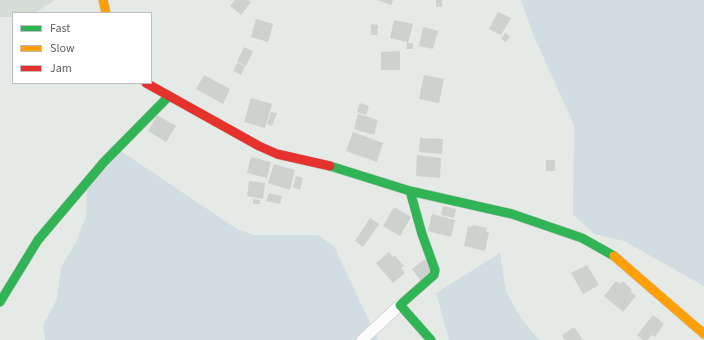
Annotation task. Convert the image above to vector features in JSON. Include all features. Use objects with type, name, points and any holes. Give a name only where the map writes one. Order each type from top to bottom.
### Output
[{"type":"street","points":[[103,0],[106,12]]},
{"type":"street","points":[[148,84],[266,150],[290,158],[346,169],[410,191],[512,214],[549,226],[602,248],[619,259],[704,334]]},
{"type":"street","points":[[0,302],[38,240],[104,162],[169,96]]},
{"type":"street","points":[[362,340],[434,275],[435,270],[422,234],[410,191]]},
{"type":"street","points":[[400,305],[431,340]]},
{"type":"shaded area","points":[[0,0],[55,0],[37,12],[12,12],[12,17],[0,17]]},
{"type":"shaded area","points":[[521,0],[704,0],[704,286],[624,241],[594,234],[573,214],[574,125],[532,32]]},
{"type":"shaded area","points":[[112,145],[237,229],[254,235],[318,235],[334,246],[378,340],[45,340],[43,326],[57,299],[61,267],[75,244],[86,217],[87,189]]},
{"type":"shaded area","points":[[500,253],[506,292],[521,318],[539,340],[449,340],[436,293]]},
{"type":"building","points":[[235,0],[248,0],[251,2],[241,15],[230,6]]},
{"type":"building","points":[[377,0],[393,0],[391,5]]},
{"type":"building","points":[[436,0],[442,0],[442,7],[436,7]]},
{"type":"building","points":[[498,12],[511,18],[501,35],[489,29]]},
{"type":"building","points":[[256,19],[273,24],[268,42],[251,37]]},
{"type":"building","points":[[394,20],[413,24],[408,43],[413,43],[413,49],[406,49],[407,42],[390,38]]},
{"type":"building","points":[[371,24],[378,25],[377,35],[371,35]]},
{"type":"building","points":[[423,27],[438,31],[433,49],[419,46]]},
{"type":"building","points":[[505,33],[510,36],[506,42],[501,39]]},
{"type":"building","points":[[244,47],[253,51],[246,66],[237,62]]},
{"type":"building","points":[[400,51],[400,70],[381,70],[381,52]]},
{"type":"building","points":[[237,63],[245,66],[241,75],[233,71]]},
{"type":"building","points":[[204,75],[230,89],[223,104],[196,89]]},
{"type":"building","points":[[424,75],[444,79],[439,103],[419,99]]},
{"type":"building","points":[[251,98],[272,104],[265,128],[244,122]]},
{"type":"building","points":[[360,103],[369,106],[366,115],[357,112]]},
{"type":"building","points":[[271,112],[277,113],[272,126],[267,124]]},
{"type":"building","points":[[358,114],[378,120],[374,135],[354,129]]},
{"type":"building","points":[[157,115],[176,126],[166,142],[148,131]]},
{"type":"building","points":[[353,132],[383,143],[377,162],[346,151]]},
{"type":"building","points":[[420,138],[443,139],[442,154],[419,152]]},
{"type":"building","points":[[417,155],[441,158],[440,178],[416,176]]},
{"type":"building","points":[[251,157],[271,162],[267,178],[247,173]]},
{"type":"building","points":[[546,160],[555,160],[555,171],[546,171]]},
{"type":"building","points":[[274,164],[295,170],[290,190],[268,183]]},
{"type":"building","points":[[296,176],[303,178],[300,190],[293,187]]},
{"type":"building","points":[[249,181],[265,183],[263,199],[247,196]]},
{"type":"building","points":[[269,193],[282,196],[280,204],[266,201]]},
{"type":"building","points":[[253,199],[260,200],[260,204],[253,204]]},
{"type":"building","points":[[443,206],[456,209],[454,218],[441,215]]},
{"type":"building","points":[[394,207],[411,217],[400,236],[383,226]]},
{"type":"building","points":[[432,214],[455,220],[451,237],[428,231]]},
{"type":"building","points":[[370,218],[379,224],[363,247],[355,241]]},
{"type":"building","points":[[473,225],[487,228],[486,232],[489,232],[485,251],[464,246],[468,226],[472,227]]},
{"type":"building","points":[[389,252],[404,266],[401,268],[405,273],[393,283],[376,263]]},
{"type":"building","points":[[425,259],[434,271],[421,281],[412,269]]},
{"type":"building","points":[[587,265],[599,285],[583,294],[571,273]]},
{"type":"building","points":[[616,281],[620,284],[623,281],[636,296],[623,312],[604,296]]},
{"type":"building","points":[[653,315],[664,324],[655,337],[652,335],[648,340],[643,340],[637,335]]},
{"type":"building","points":[[574,327],[583,340],[565,340],[562,335]]},
{"type":"traffic: fast","points":[[0,302],[38,240],[104,162],[169,96]]},
{"type":"traffic: fast","points":[[330,166],[410,191],[512,214],[582,238],[614,256]]},
{"type":"traffic: fast","points":[[410,191],[422,234],[435,270],[434,275],[400,305],[431,340]]},
{"type":"traffic: slow","points":[[103,0],[106,12]]},
{"type":"traffic: slow","points":[[614,256],[704,334]]},
{"type":"traffic: jam","points":[[148,84],[259,146],[277,154],[330,166]]}]
